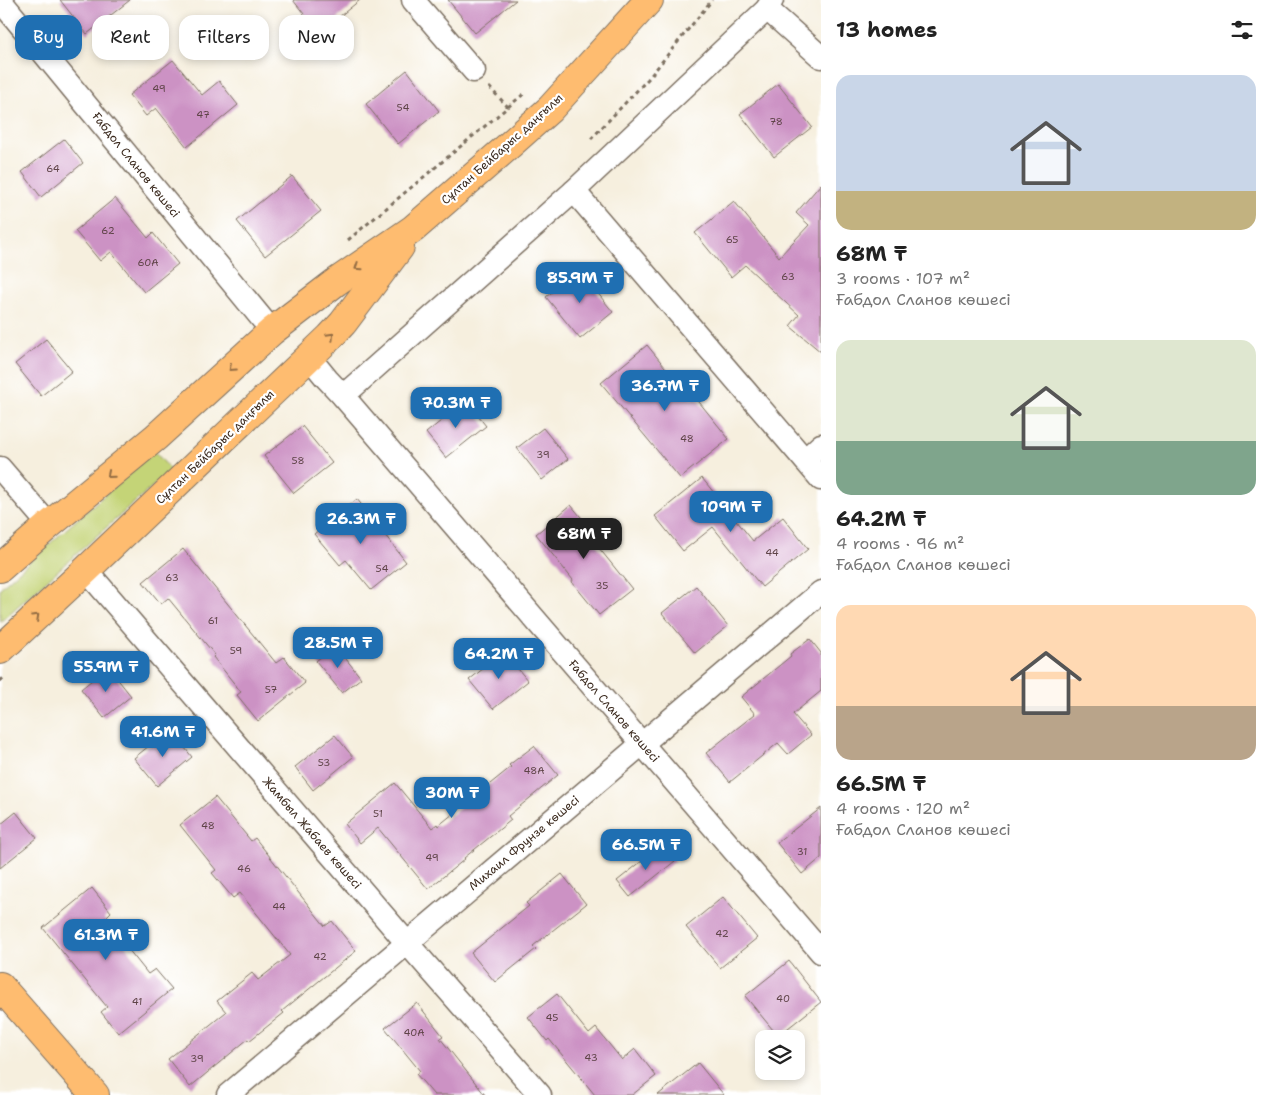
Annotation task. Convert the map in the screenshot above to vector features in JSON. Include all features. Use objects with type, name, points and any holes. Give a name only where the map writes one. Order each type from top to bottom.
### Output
[{"type":"main road","name":"Сұлтан Бейбарыс даңғылы","points":[[0,568],[156,437],[272,330],[336,282],[413,229],[550,109],[649,0]]},
{"type":"main road","name":"Сұлтан Бейбарыс даңғылы","points":[[0,650],[343,323],[413,229]]},
{"type":"main road","points":[[0,986],[95,1095]]},
{"type":"street","name":"Ғабдол Сланов көшесі","points":[[0,0],[272,330]]},
{"type":"street","points":[[413,0],[474,71]]},
{"type":"street","points":[[343,396],[574,192],[769,5],[821,57]]},
{"type":"street","points":[[574,192],[821,479]]},
{"type":"street","name":"Ғабдол Сланов көшесі","points":[[309,357],[821,952]]},
{"type":"street","points":[[805,460],[821,445]]},
{"type":"street","points":[[0,468],[49,526]]},
{"type":"street","name":"Жамбыл Жабаев көшесі","points":[[86,570],[540,1095]]},
{"type":"street","name":"Михаил Фрунзе көшесі","points":[[228,1095],[821,592]]},
{"type":"path","points":[[648,79],[712,0]]},
{"type":"path","points":[[341,245],[528,91]]},
{"type":"green space","points":[[154,451],[171,470],[0,622],[0,588]]},
{"type":"building","points":[[60,0],[130,0],[111,15],[92,15],[92,30],[87,34],[82,28],[82,15],[72,15]]},
{"type":"building","points":[[293,0],[360,0],[341,15],[305,15]]},
{"type":"building","points":[[448,0],[516,0],[475,33]]},
{"type":"building","points":[[173,60],[202,95],[219,81],[238,105],[187,147],[156,108],[146,116],[129,95]]},
{"type":"building","points":[[407,70],[439,111],[398,144],[366,104]]},
{"type":"building","points":[[778,84],[812,127],[774,157],[740,114]]},
{"type":"building","points":[[64,139],[83,163],[41,197],[22,172]]},
{"type":"building","points":[[292,176],[321,211],[265,256],[237,221]]},
{"type":"building","points":[[821,184],[821,352],[790,326],[799,315],[745,265],[731,277],[695,233],[734,201],[779,257],[809,225],[796,213]]},
{"type":"building","points":[[115,198],[148,238],[153,233],[178,264],[144,292],[111,252],[100,261],[75,231]]},
{"type":"building","points":[[579,270],[613,312],[580,339],[546,297]]},
{"type":"building","points":[[46,339],[72,371],[41,396],[15,364]]},
{"type":"building","points":[[647,345],[692,400],[695,397],[729,439],[680,478],[601,383]]},
{"type":"building","points":[[466,401],[486,426],[446,458],[426,433]]},
{"type":"building","points":[[302,426],[332,463],[294,493],[264,456]]},
{"type":"building","points":[[543,428],[568,459],[542,480],[517,448]]},
{"type":"building","points":[[702,478],[753,541],[783,517],[808,549],[762,587],[713,527],[683,551],[655,516]]},
{"type":"building","points":[[357,499],[406,562],[371,590],[346,560],[340,565],[314,534]]},
{"type":"building","points":[[571,505],[594,533],[590,537],[632,589],[599,615],[536,534]]},
{"type":"building","points":[[183,549],[276,663],[284,657],[305,683],[258,721],[237,695],[241,692],[213,657],[215,655],[168,598],[161,604],[143,582]]},
{"type":"building","points":[[696,586],[728,626],[695,653],[662,613]]},
{"type":"building","points":[[810,639],[821,653],[821,691],[793,714],[811,735],[788,754],[778,743],[730,782],[706,753],[755,714],[741,697]]},
{"type":"building","points":[[335,645],[361,678],[342,693],[316,661]]},
{"type":"building","points":[[504,652],[528,681],[493,709],[469,680]]},
{"type":"building","points":[[108,667],[131,696],[104,718],[81,689]]},
{"type":"building","points":[[170,729],[192,757],[157,786],[134,758]]},
{"type":"building","points":[[335,735],[353,757],[313,790],[295,767]]},
{"type":"building","points":[[534,746],[558,775],[508,816],[511,820],[428,889],[378,828],[360,843],[345,824],[395,783],[432,828],[437,824],[438,826]]},
{"type":"building","points":[[215,797],[251,841],[255,838],[325,926],[332,921],[356,951],[282,1011],[284,1013],[249,1041],[248,1039],[190,1087],[168,1059],[226,1012],[217,1001],[252,973],[258,980],[290,955],[240,893],[233,898],[212,873],[216,870],[180,825]]},
{"type":"building","points":[[821,808],[821,858],[802,874],[777,843]]},
{"type":"building","points":[[16,812],[37,838],[0,868],[0,825]]},
{"type":"building","points":[[662,845],[675,861],[630,897],[617,881]]},
{"type":"building","points":[[562,874],[586,904],[533,946],[536,949],[495,982],[471,953],[529,906],[526,903]]},
{"type":"building","points":[[92,888],[111,912],[104,919],[148,974],[155,969],[172,989],[118,1033],[101,1012],[107,1007],[43,928]]},
{"type":"building","points":[[723,897],[757,938],[720,968],[686,927]]},
{"type":"building","points":[[789,961],[821,1002],[786,1030],[773,1030],[745,996]]},
{"type":"building","points":[[557,994],[589,1034],[596,1028],[622,1060],[635,1049],[656,1076],[632,1095],[595,1095],[549,1039],[547,1041],[528,1017]]},
{"type":"building","points":[[417,1003],[443,1036],[440,1038],[485,1095],[434,1095],[416,1074],[420,1071],[385,1028]]},
{"type":"building","points":[[698,1063],[724,1095],[658,1095]]}]
